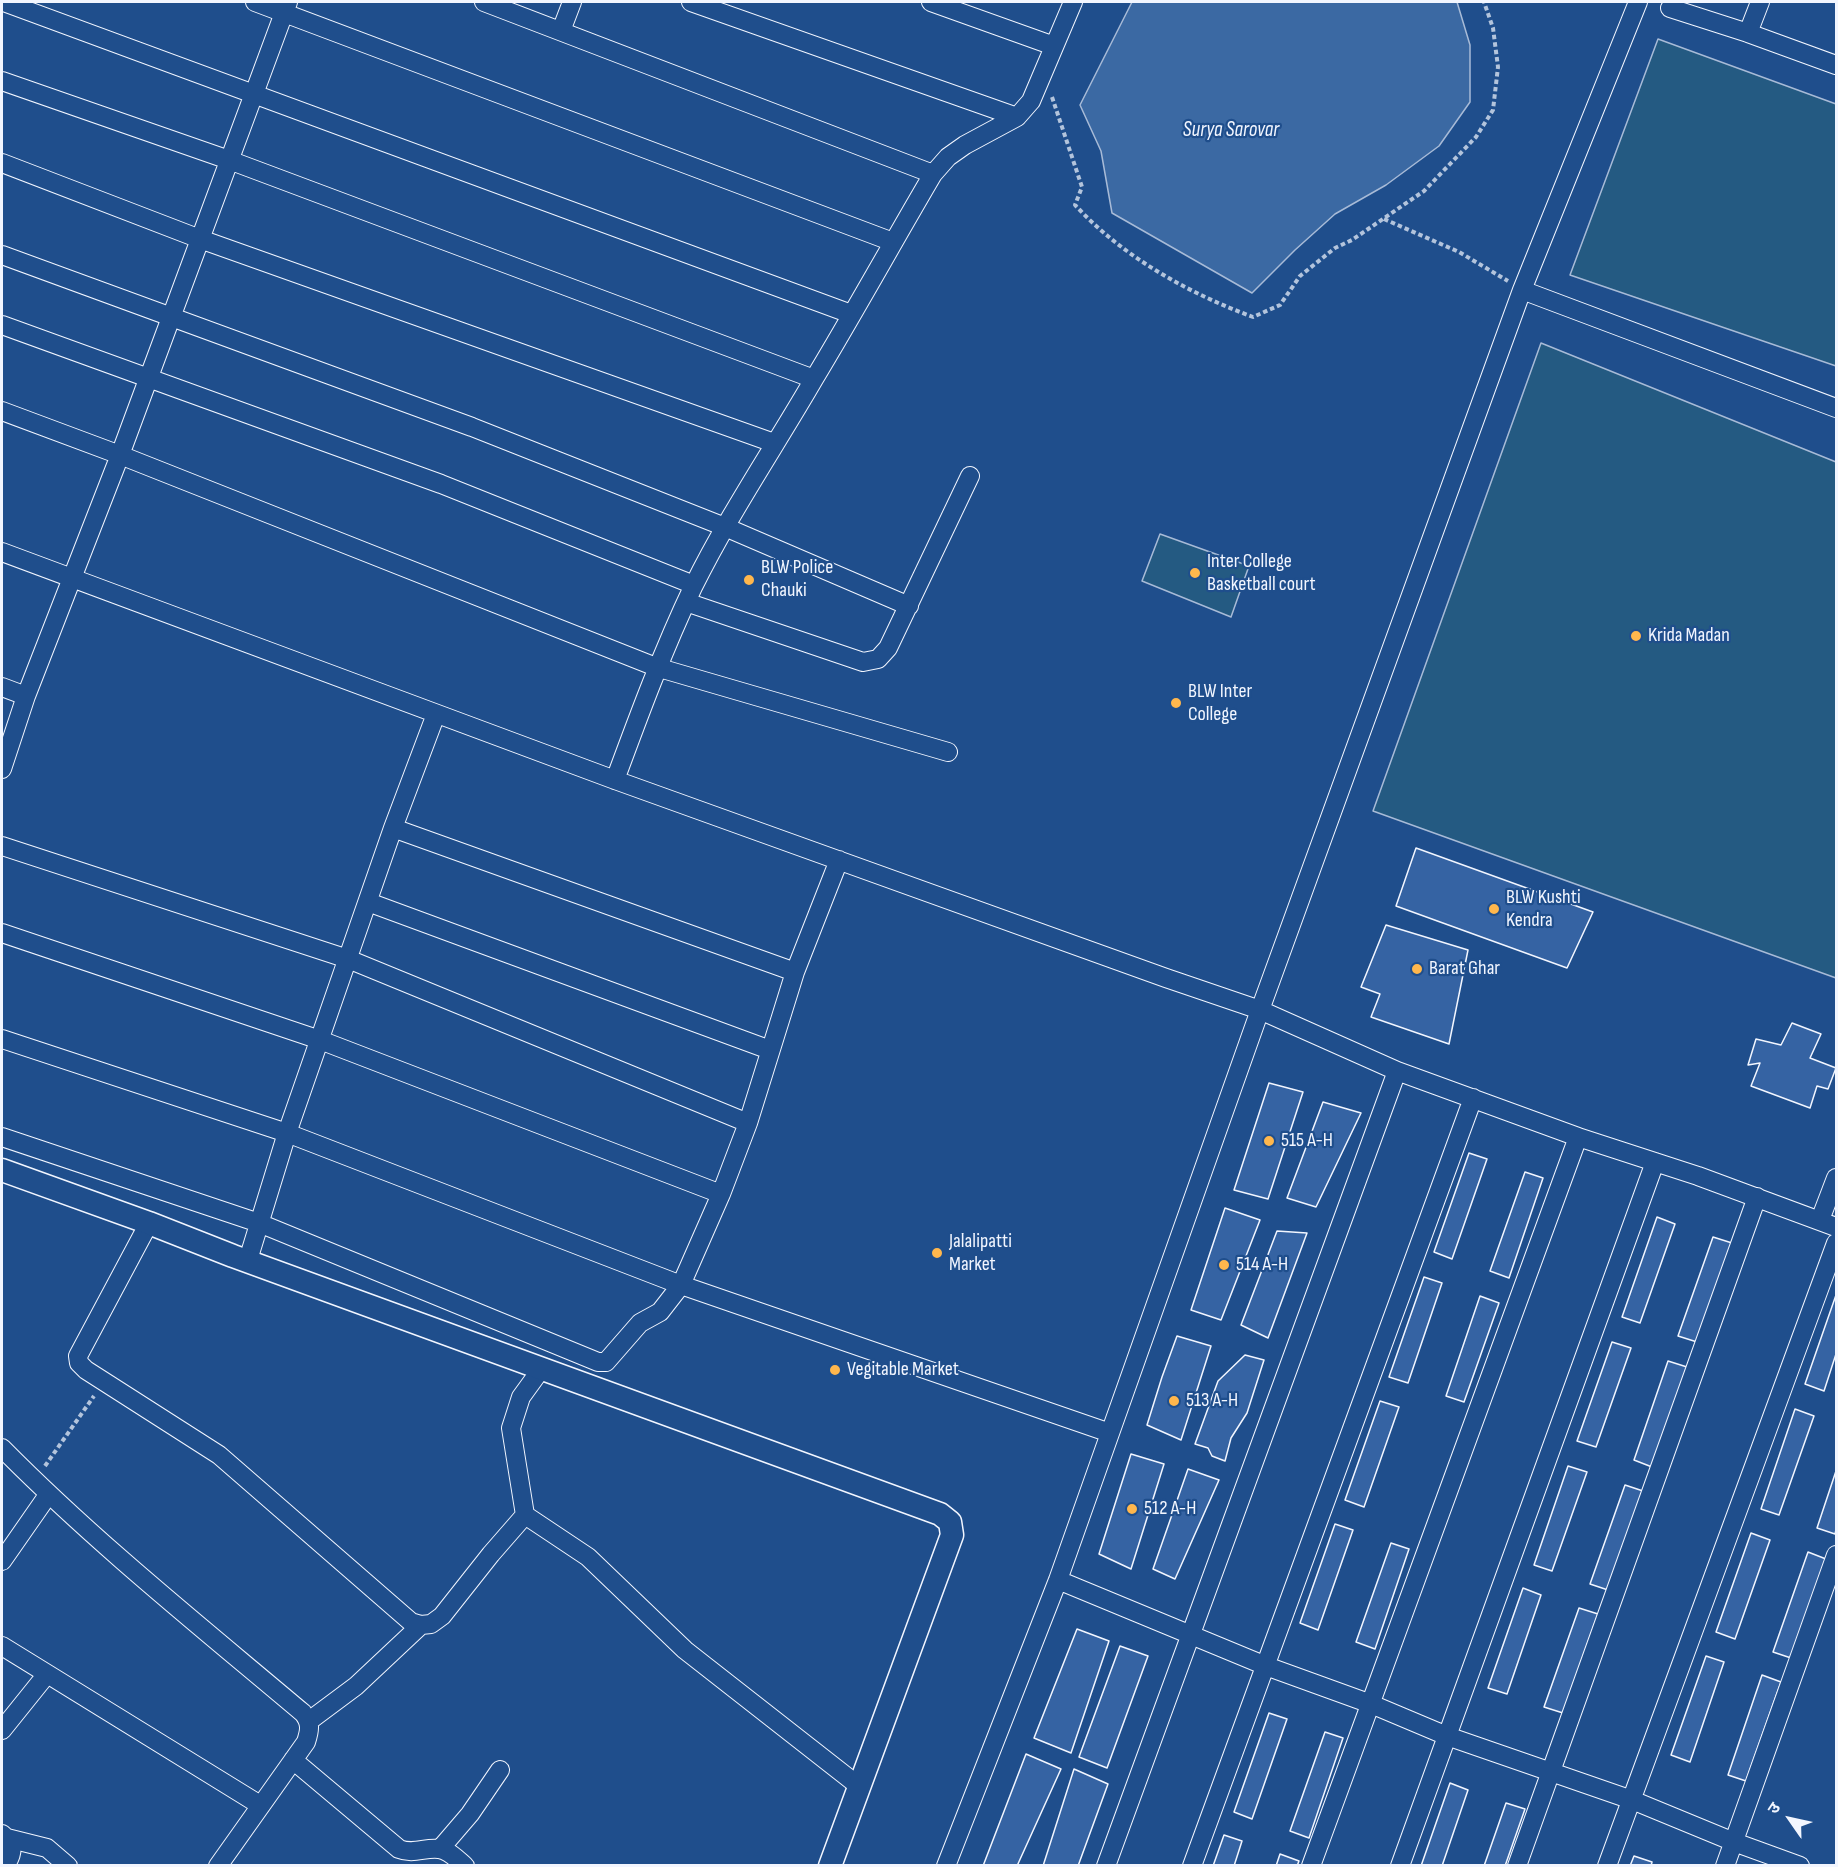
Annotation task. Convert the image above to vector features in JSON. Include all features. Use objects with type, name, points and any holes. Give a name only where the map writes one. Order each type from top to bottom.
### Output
[{"type":"street","points":[[4,2],[851,314]]},
{"type":"street","points":[[255,2],[286,7],[893,242]]},
{"type":"street","points":[[484,2],[933,174]]},
{"type":"street","points":[[561,31],[572,2]]},
{"type":"street","points":[[691,2],[1017,117]]},
{"type":"street","points":[[931,2],[1054,46]]},
{"type":"street","points":[[615,780],[656,667],[694,585],[774,443],[814,379],[933,174],[948,157],[965,145],[1017,117],[1031,101],[1073,2]]},
{"type":"street","points":[[946,1866],[1058,1580],[1260,1010],[1522,290],[1638,2]]},
{"type":"street","points":[[1748,33],[1760,2]]},
{"type":"street","points":[[2,769],[26,696],[120,455],[286,7]]},
{"type":"street","points":[[1670,8],[1836,65]]},
{"type":"street","points":[[2,81],[229,160],[814,379]]},
{"type":"street","points":[[2,163],[200,239],[774,443]]},
{"type":"street","points":[[2,255],[472,427],[725,527],[909,606]]},
{"type":"street","points":[[1522,290],[1836,408]]},
{"type":"street","points":[[2,325],[441,484],[694,585]]},
{"type":"street","points":[[2,411],[120,455],[656,667],[948,752]]},
{"type":"street","points":[[686,602],[864,662],[878,659],[888,648],[970,476]]},
{"type":"street","points":[[2,552],[615,780],[1260,1010],[1397,1071],[1578,1137],[1828,1223],[1836,1178]]},
{"type":"street","points":[[2,687],[26,696]]},
{"type":"street","points":[[248,1260],[287,1133],[393,828],[436,714]]},
{"type":"street","points":[[393,828],[795,972]]},
{"type":"street","points":[[2,846],[348,959],[748,1122]]},
{"type":"street","points":[[2,1137],[259,1223],[598,1362],[606,1362],[640,1323],[660,1312],[681,1286],[721,1194],[748,1122],[795,972],[839,860]]},
{"type":"street","points":[[368,902],[770,1050]]},
{"type":"street","points":[[2,933],[321,1040],[721,1194]]},
{"type":"street","points":[[2,1039],[287,1133],[681,1286],[1110,1433]]},
{"type":"street","points":[[1106,1866],[1397,1071]]},
{"type":"street","points":[[1192,1866],[1473,1098]]},
{"type":"street","points":[[1311,1866],[1578,1137]]},
{"type":"street","points":[[1400,1866],[1654,1162]]},
{"type":"street","points":[[2,1170],[940,1514],[950,1521],[952,1535],[830,1866]]},
{"type":"street","points":[[1517,1866],[1757,1197]]},
{"type":"street","points":[[149,1223],[78,1356],[79,1363],[86,1370],[219,1455],[411,1622],[421,1625],[431,1624],[442,1616],[490,1554],[525,1515]]},
{"type":"street","points":[[1607,1866],[1836,1243]]},
{"type":"street","points":[[542,1368],[521,1397],[511,1428],[525,1515],[588,1557],[685,1650],[860,1787]]},
{"type":"street","points":[[2,1448],[48,1495],[303,1713],[309,1721],[306,1742],[219,1866]]},
{"type":"street","points":[[2,1561],[48,1495]]},
{"type":"street","points":[[1725,1866],[1835,1565]]},
{"type":"street","points":[[1058,1580],[1447,1736],[1632,1800],[1800,1866]]},
{"type":"street","points":[[309,1721],[356,1686],[421,1625]]},
{"type":"street","points":[[2,1646],[260,1805]]},
{"type":"street","points":[[2,1730],[47,1674]]},
{"type":"street","points":[[293,1760],[399,1849],[408,1852],[440,1849],[450,1853],[465,1866]]},
{"type":"street","points":[[440,1849],[470,1814],[500,1770]]},
{"type":"street","points":[[4,1836],[12,1847],[11,1858],[6,1866]]},
{"type":"street","points":[[4,1836],[47,1848],[68,1866]]},
{"type":"path","points":[[1056,88],[1052,98],[1082,187],[1076,205],[1093,225],[1143,264],[1222,305],[1253,317],[1280,305],[1300,276],[1335,248],[1352,240],[1424,191],[1476,137],[1493,110],[1498,67],[1493,28],[1484,2]]},
{"type":"path","points":[[1383,218],[1459,252],[1522,290]]},
{"type":"path","points":[[34,1481],[104,1382]]},
{"type":"shaded area","points":[[1658,39],[1836,104],[1836,366],[1570,275]]},
{"type":"shaded area","name":"Krida Madan","points":[[1541,343],[1836,462],[1836,978],[1373,811]]},
{"type":"shaded area","name":"Inter College Basketball court","points":[[1160,534],[1249,566],[1231,617],[1142,581]]},
{"type":"water","name":"Surya Sarovar","points":[[1132,2],[1457,2],[1470,45],[1470,102],[1439,146],[1386,185],[1335,214],[1252,293],[1112,213],[1101,151],[1080,105]]},
{"type":"building","name":"BLW Kushti Kendra","points":[[1416,848],[1593,912],[1567,968],[1396,906]]},
{"type":"building","name":"Barat Ghar","points":[[1386,925],[1468,950],[1449,1044],[1371,1017],[1380,994],[1361,987]]},
{"type":"building","points":[[1792,1023],[1821,1034],[1810,1058],[1836,1068],[1828,1089],[1817,1086],[1810,1108],[1751,1086],[1760,1063],[1748,1065],[1756,1039],[1781,1045]]},
{"type":"building","name":"515 A-H","points":[[1269,1083],[1303,1092],[1268,1199],[1234,1190]]},
{"type":"building","points":[[1323,1102],[1361,1113],[1316,1207],[1287,1198]]},
{"type":"building","points":[[1469,1153],[1487,1159],[1452,1259],[1434,1252]]},
{"type":"building","points":[[1525,1172],[1543,1178],[1509,1278],[1490,1271]]},
{"type":"building","name":"514 A-H","points":[[1225,1208],[1260,1220],[1221,1320],[1191,1310]]},
{"type":"building","points":[[1657,1217],[1675,1224],[1640,1323],[1622,1317]]},
{"type":"building","points":[[1277,1231],[1307,1233],[1268,1338],[1241,1325]]},
{"type":"building","points":[[1713,1237],[1732,1243],[1697,1342],[1678,1336]]},
{"type":"building","points":[[1424,1277],[1442,1283],[1408,1383],[1389,1377]]},
{"type":"building","points":[[1836,1295],[1836,1354],[1824,1391],[1805,1384]]},
{"type":"building","points":[[1480,1296],[1499,1303],[1464,1402],[1446,1396]]},
{"type":"building","name":"513 A-H","points":[[1177,1336],[1211,1346],[1181,1440],[1147,1425]]},
{"type":"building","points":[[1612,1342],[1631,1348],[1596,1447],[1577,1441]]},
{"type":"building","points":[[1245,1355],[1264,1360],[1247,1413],[1231,1438],[1225,1461],[1212,1456],[1208,1448],[1195,1444],[1218,1381]]},
{"type":"building","points":[[1668,1361],[1687,1367],[1652,1467],[1634,1460]]},
{"type":"building","points":[[1380,1401],[1399,1407],[1364,1507],[1345,1500]]},
{"type":"building","points":[[1795,1409],[1814,1416],[1779,1515],[1761,1509]]},
{"type":"building","name":"512 A-H","points":[[1131,1454],[1164,1464],[1131,1569],[1099,1554]]},
{"type":"building","points":[[1568,1466],[1587,1472],[1552,1571],[1534,1565]]},
{"type":"building","points":[[1188,1469],[1219,1480],[1175,1579],[1153,1569]]},
{"type":"building","points":[[1836,1471],[1836,1530],[1835,1534],[1817,1528]]},
{"type":"building","points":[[1625,1485],[1643,1491],[1608,1590],[1590,1584]]},
{"type":"building","points":[[1335,1524],[1353,1530],[1318,1630],[1300,1623]]},
{"type":"building","points":[[1751,1533],[1770,1540],[1735,1639],[1716,1632]]},
{"type":"building","points":[[1391,1543],[1409,1549],[1375,1649],[1356,1642]]},
{"type":"building","points":[[1808,1552],[1826,1559],[1791,1658],[1773,1652]]},
{"type":"building","points":[[1523,1588],[1541,1595],[1507,1694],[1488,1688]]},
{"type":"building","points":[[1579,1608],[1598,1614],[1563,1713],[1544,1707]]},
{"type":"building","points":[[1077,1629],[1109,1641],[1071,1753],[1034,1738]]},
{"type":"building","points":[[1120,1646],[1148,1656],[1107,1768],[1079,1757]]},
{"type":"building","points":[[1706,1656],[1724,1662],[1690,1762],[1671,1755]]},
{"type":"building","points":[[1762,1675],[1781,1682],[1746,1781],[1728,1775]]},
{"type":"building","points":[[1269,1713],[1287,1719],[1252,1819],[1234,1812]]},
{"type":"building","points":[[1325,1732],[1343,1738],[1309,1838],[1290,1831]]},
{"type":"building","points":[[1026,1754],[1061,1769],[1017,1866],[983,1866]]},
{"type":"building","points":[[1074,1769],[1108,1784],[1078,1866],[1043,1866]]},
{"type":"building","points":[[1450,1783],[1468,1790],[1442,1866],[1421,1866]]},
{"type":"building","points":[[1506,1803],[1525,1809],[1505,1866],[1484,1866]]},
{"type":"building","points":[[1224,1835],[1242,1841],[1234,1866],[1213,1866]]},
{"type":"building","points":[[1280,1854],[1299,1861],[1297,1866],[1276,1866]]},
{"type":"building","points":[[1634,1856],[1652,1862],[1651,1866],[1630,1866]]},
{"type":"place","name":"Inter College Basketball court","points":[[1195,573]]},
{"type":"place","name":"BLW Police Chauki","points":[[749,580]]},
{"type":"place","name":"Krida Madan","points":[[1636,636]]},
{"type":"place","name":"BLW Inter College","points":[[1176,703]]},
{"type":"place","name":"BLW Kushti Kendra","points":[[1494,909]]},
{"type":"place","name":"Barat Ghar","points":[[1417,969]]},
{"type":"place","name":"515 A-H","points":[[1269,1141]]},
{"type":"place","name":"Jalalipatti Market","points":[[937,1253]]},
{"type":"place","name":"514 A-H","points":[[1224,1265]]},
{"type":"place","name":"Vegitable Market","points":[[835,1370]]},
{"type":"place","name":"513 A-H","points":[[1174,1401]]},
{"type":"place","name":"512 A-H","points":[[1132,1509]]}]
